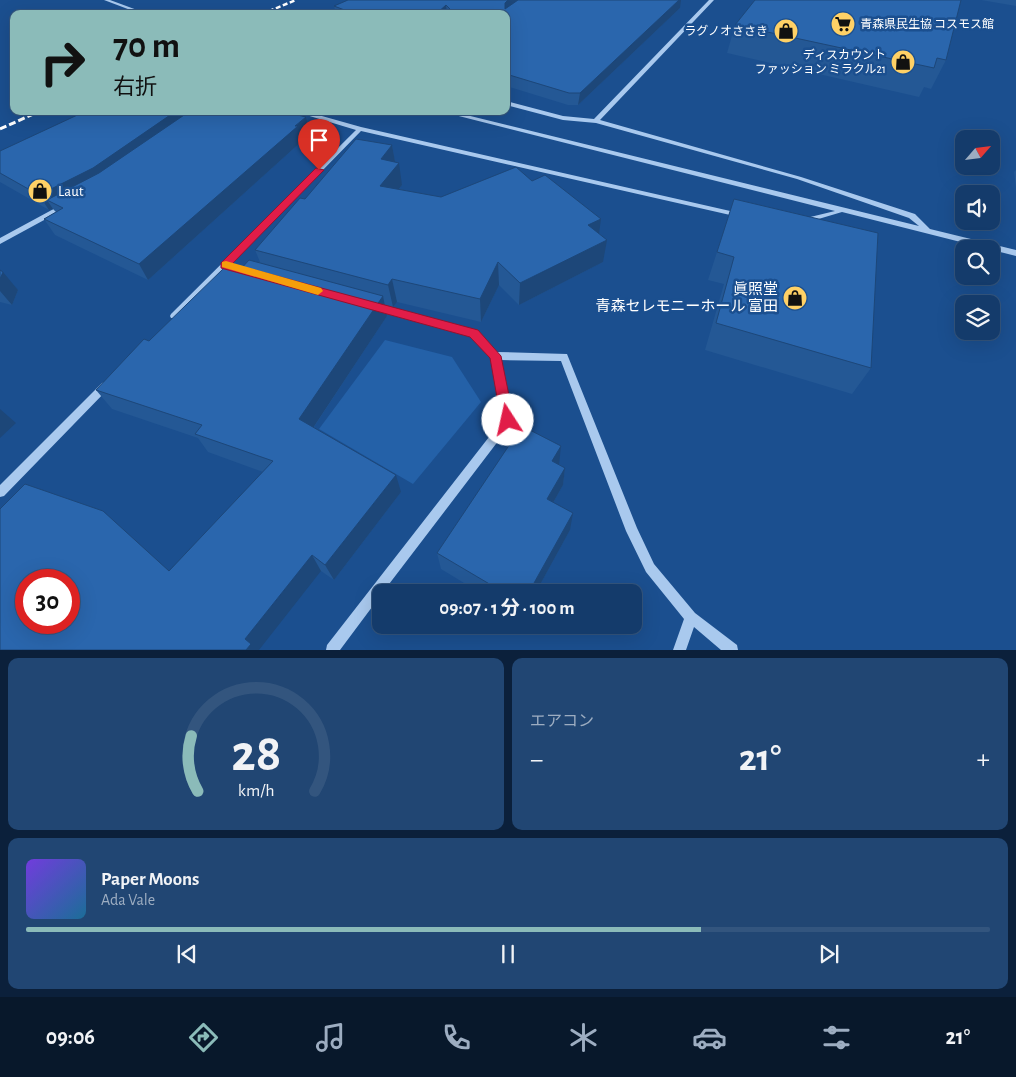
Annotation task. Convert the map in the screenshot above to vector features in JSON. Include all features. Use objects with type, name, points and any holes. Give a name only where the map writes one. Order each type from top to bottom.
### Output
[{"type":"street","points":[[106,0],[135,10]]},
{"type":"street","points":[[336,10],[360,0]]},
{"type":"street","points":[[596,121],[712,0]]},
{"type":"street","points":[[510,104],[563,118],[596,121],[799,178],[912,216],[927,230]]},
{"type":"street","points":[[310,115],[360,129],[747,217]]},
{"type":"street","points":[[458,115],[1016,253]]},
{"type":"street","points":[[168,322],[360,129]]},
{"type":"street","points":[[0,241],[72,203]]},
{"type":"street","points":[[795,224],[840,211]]},
{"type":"street","points":[[225,266],[263,276]]},
{"type":"street","points":[[332,650],[508,420],[495,356],[474,334],[368,305]]},
{"type":"street","points":[[495,356],[564,357],[632,531],[650,568],[690,617],[732,650]]},
{"type":"street","points":[[0,492],[112,379]]},
{"type":"street","points":[[679,650],[690,617]]},
{"type":"shaded area","points":[[385,340],[452,357],[481,402],[413,484],[319,429]]},
{"type":"building","points":[[348,0],[508,0],[505,3],[505,9],[518,0],[679,0],[580,93],[569,93],[510,75],[510,10],[451,10],[446,5],[440,10],[344,10],[334,6]]},
{"type":"building","points":[[755,0],[961,0],[946,60],[937,58],[934,68],[735,25]]},
{"type":"building","points":[[77,115],[170,115],[93,168],[39,195],[0,173],[0,151]]},
{"type":"building","points":[[184,115],[298,115],[306,117],[139,264],[44,219],[63,208],[47,200],[99,173]]},
{"type":"building","points":[[356,139],[392,145],[381,159],[399,163],[380,186],[441,197],[516,167],[532,181],[545,175],[601,219],[588,225],[607,240],[520,283],[498,262],[480,299],[392,279],[388,285],[255,250],[300,198],[305,199]]},
{"type":"building","points":[[734,199],[878,233],[871,368],[716,323],[734,257],[717,252]]},
{"type":"building","points":[[249,260],[383,296],[299,419],[396,475],[325,565],[312,555],[245,639],[251,644],[246,650],[0,650],[0,509],[25,484],[103,511],[169,571],[273,461],[195,434],[202,425],[96,390],[144,339],[149,341],[225,267],[239,271]]},
{"type":"building","points":[[522,426],[561,446],[552,461],[565,468],[547,499],[573,513],[533,584],[489,584],[437,553]]},
{"type":"railway","points":[[272,10],[296,0]]},
{"type":"railway","points":[[0,129],[31,115]]},
{"type":"slow traffic","points":[[226,265],[318,291]]},
{"type":"place","name":"青森県民生協 コスモス館","points":[[843,24]]},
{"type":"place","name":"ラグノオささき","points":[[786,31]]},
{"type":"place","name":"ディスカウント ファッション ミラクル21","points":[[903,62]]},
{"type":"place","name":"Laut","points":[[40,191]]},
{"type":"place","name":"眞照堂 青森セレモニーホール 富田","points":[[795,298]]},
{"type":"route","points":[[319,170],[225,266],[474,334],[495,356],[508,420]]}]
